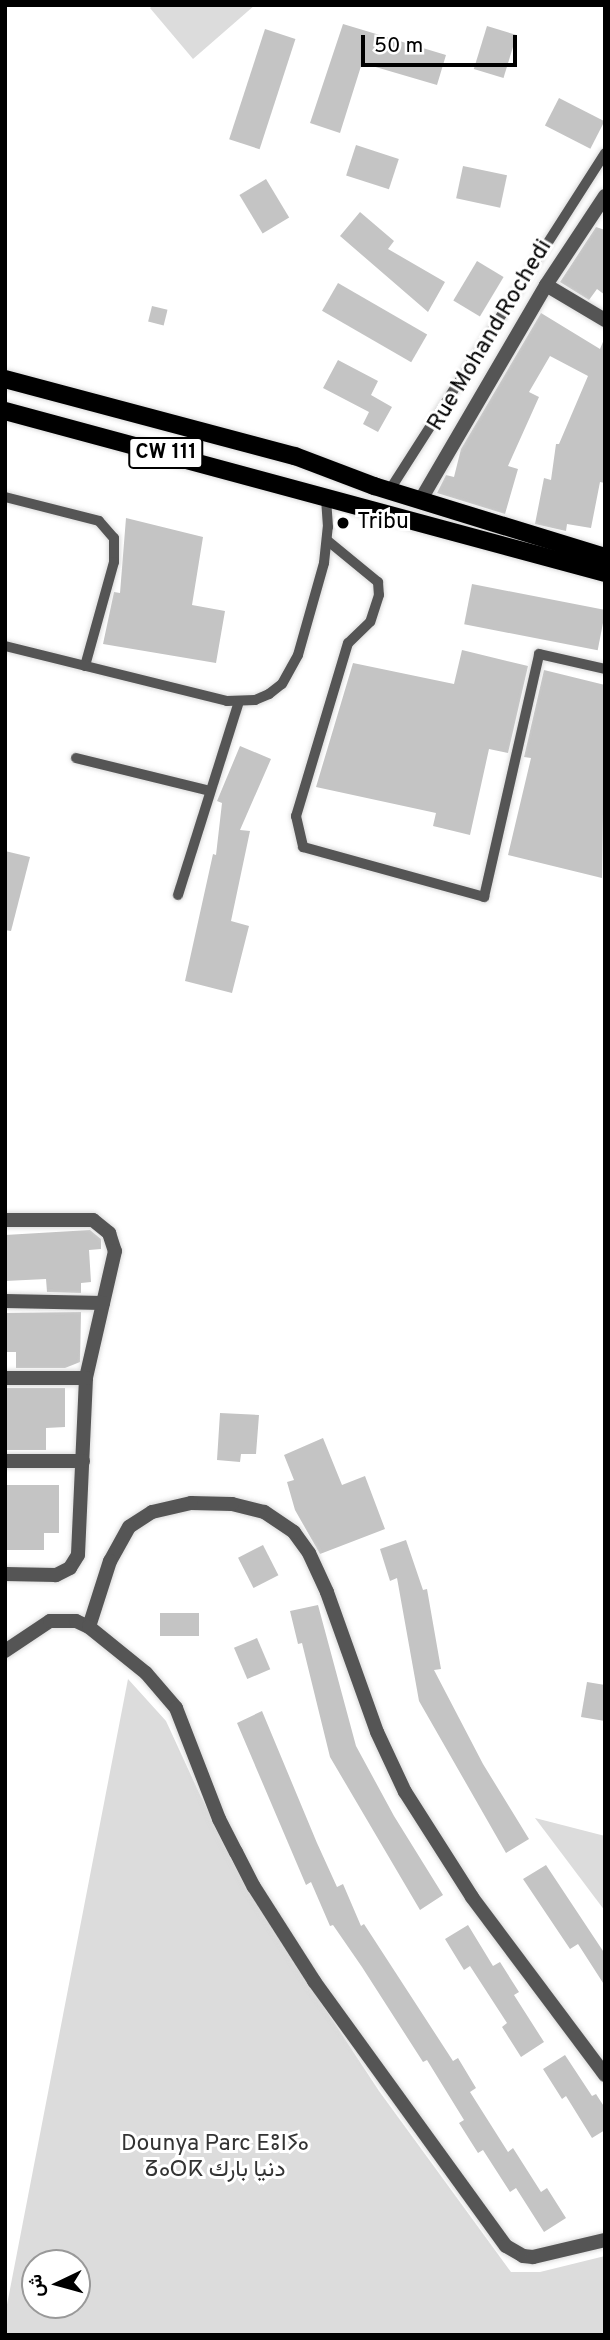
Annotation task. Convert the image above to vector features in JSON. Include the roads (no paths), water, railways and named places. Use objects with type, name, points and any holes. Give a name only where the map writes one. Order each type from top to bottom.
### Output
[{"type":"main road","points":[[5,379],[295,456],[389,491],[604,558]]},
{"type":"main road","name":"CW 111","points":[[5,411],[326,498],[604,558]]},
{"type":"street","name":"Rue Mohand Rochedi","points":[[420,501],[546,285],[605,196]]},
{"type":"street","points":[[546,285],[605,320]]},
{"type":"street","points":[[5,1220],[84,1219],[102,1225],[109,1233],[115,1251],[86,1378],[79,1547],[75,1562],[56,1575],[5,1574]]},
{"type":"street","points":[[5,1301],[103,1303]]},
{"type":"street","points":[[5,1378],[86,1378]]},
{"type":"street","points":[[5,1461],[83,1461]]},
{"type":"street","points":[[89,1627],[110,1561],[128,1527],[152,1512],[191,1503],[232,1504],[264,1512],[294,1532],[309,1553],[327,1592],[377,1732],[405,1792],[472,1897],[605,2075]]},
{"type":"street","points":[[5,1651],[50,1620],[76,1620],[89,1627],[146,1673],[176,1707],[219,1819],[254,1887],[314,1981],[506,2246],[523,2256],[533,2257],[605,2240]]},
{"type":"lane","points":[[389,491],[605,153]]},
{"type":"lane","points":[[5,497],[99,521],[114,538],[114,562],[85,666]]},
{"type":"lane","points":[[5,646],[239,702],[269,694],[290,670],[298,654],[328,541],[326,498]]},
{"type":"lane","points":[[328,541],[378,582],[379,595],[370,621],[348,643],[296,816],[303,847],[484,897],[539,654],[605,669]]},
{"type":"lane","points":[[178,895],[239,702]]},
{"type":"lane","points":[[76,758],[210,791]]},
{"type":"place","name":"Tribu","points":[[343,523]]},
{"type":"park label","name":"Dounya Parc ⴹⵓⵏⵢⴰ ⵒⴰⵔⴽ دنيا بارك","points":[[215,2158]]}]
